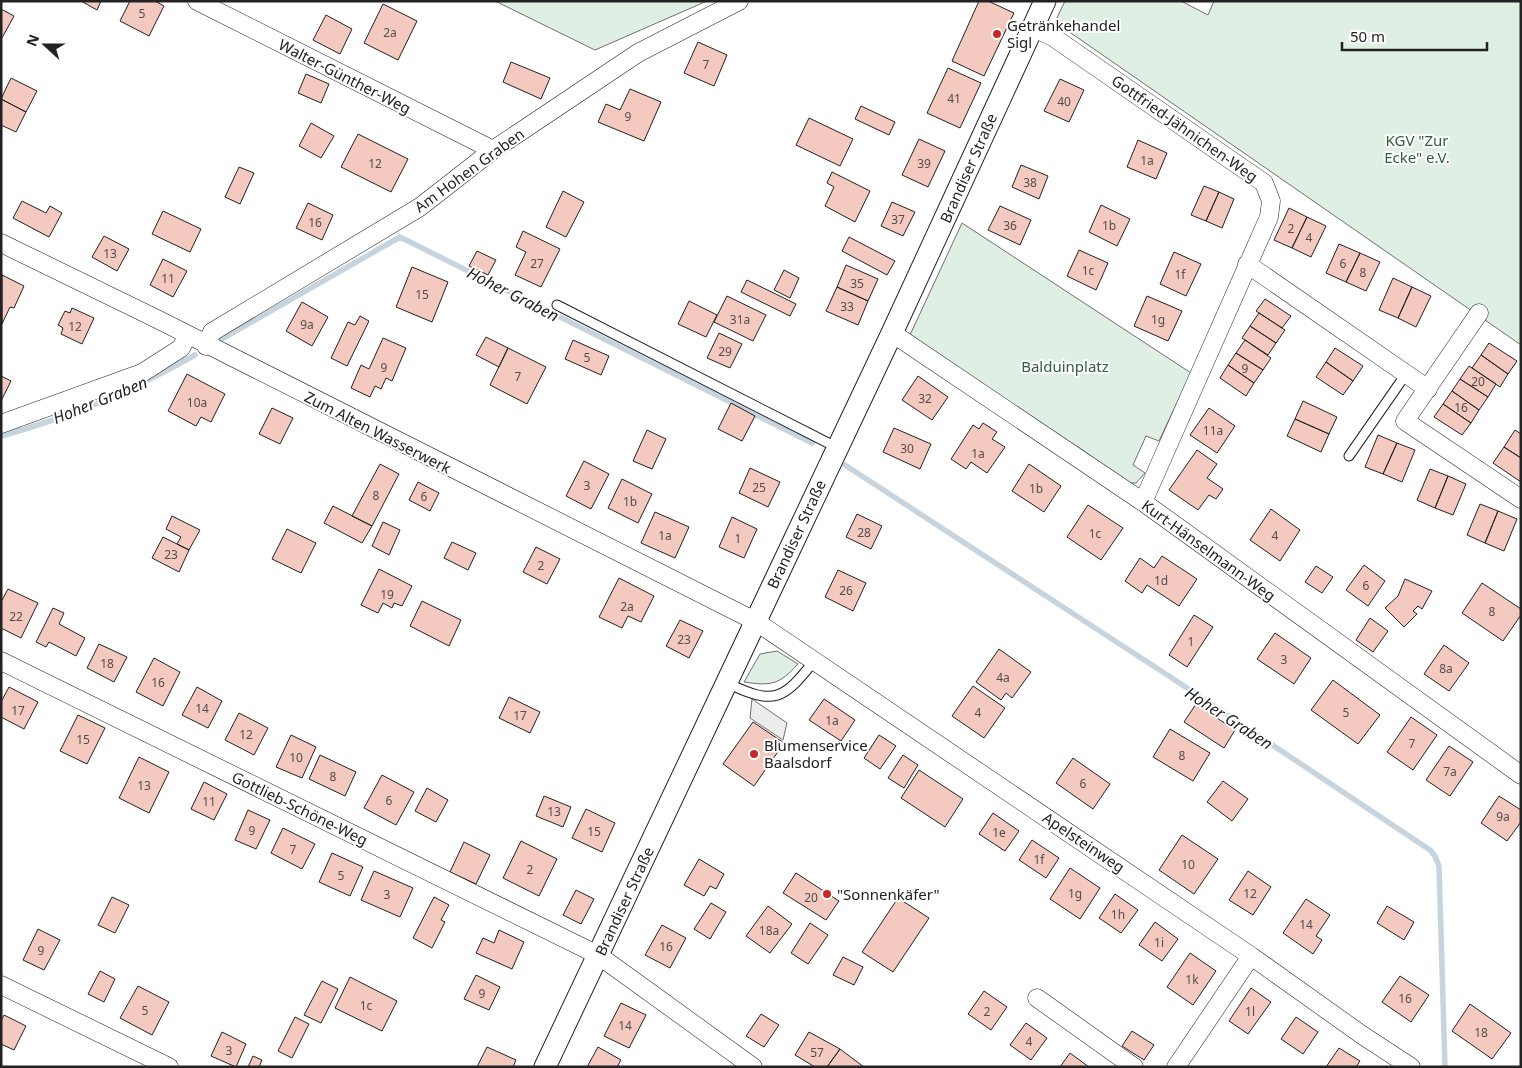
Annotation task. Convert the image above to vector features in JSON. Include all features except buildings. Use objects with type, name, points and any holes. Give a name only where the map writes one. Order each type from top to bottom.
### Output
[{"type":"street","name":"Walter-Günther-Weg","points":[[197,1],[493,150]]},
{"type":"street","name":"Am Hohen Graben","points":[[206,346],[212,332],[420,206],[493,150],[638,53],[739,1]]},
{"type":"street","name":"Brandiser Straße","points":[[546,1067],[836,447],[892,333],[1045,1]]},
{"type":"street","name":"Gottfried-Jähnichen-Weg","points":[[1032,26],[1053,37],[1264,183],[1272,201],[1268,217],[1143,502]]},
{"type":"street","name":"Zum Alten Wasserwerk","points":[[1,243],[755,621]]},
{"type":"street","points":[[1247,264],[1428,389]]},
{"type":"street","points":[[1479,313],[1405,420],[1521,499]]},
{"type":"street","name":"Kurt-Hänselmann-Weg","points":[[892,333],[1143,502],[1521,774]]},
{"type":"street","points":[[1,424],[142,374],[181,348],[187,336]]},
{"type":"street","name":"Apelsteinweg","points":[[755,621],[1251,956],[1410,1067]]},
{"type":"street","name":"Gottlieb-Schöne-Weg","points":[[1,661],[598,954],[753,1067]]},
{"type":"street","points":[[1176,1067],[1251,956]]},
{"type":"street","points":[[1,985],[170,1067]]},
{"type":"street","points":[[1037,998],[1134,1067]]},
{"type":"lane","points":[[557,305],[836,447]]},
{"type":"lane","points":[[1349,456],[1406,374]]},
{"type":"lane","points":[[727,682],[752,695],[772,697],[796,684],[815,660]]},
{"type":"green space","points":[[495,1],[707,1],[595,50]]},
{"type":"green space","name":"KGV \"Zur Ecke\" e.V.","points":[[1065,1],[1181,1],[1208,15],[1214,1],[1521,1],[1521,345],[1055,22]]},
{"type":"green space","name":"Balduinplatz","points":[[962,223],[1191,373],[1159,441],[1146,436],[1133,465],[1145,473],[1136,483],[1127,483],[1084,451],[1028,417],[910,335]]},
{"type":"green space","points":[[777,651],[798,664],[780,680],[768,684],[744,682],[760,654]]},
{"type":"shaded area","points":[[752,699],[787,723],[783,740],[750,718]]},
{"type":"waterway","name":"Hoher Graben","points":[[220,340],[400,237],[812,443]]},
{"type":"waterway","name":"Hoher Graben","points":[[1,436],[51,421],[101,402],[195,355]]},
{"type":"waterway","name":"Hoher Graben","points":[[845,465],[1175,680],[1430,850],[1439,866],[1445,1067]]},
{"type":"place","name":"Getränkehandel Sigl","points":[[997,34]]},
{"type":"place","name":"Blumenservice Baalsdorf","points":[[754,754]]},
{"type":"place","name":"\"Sonnenkäfer\"","points":[[827,894]]}]
